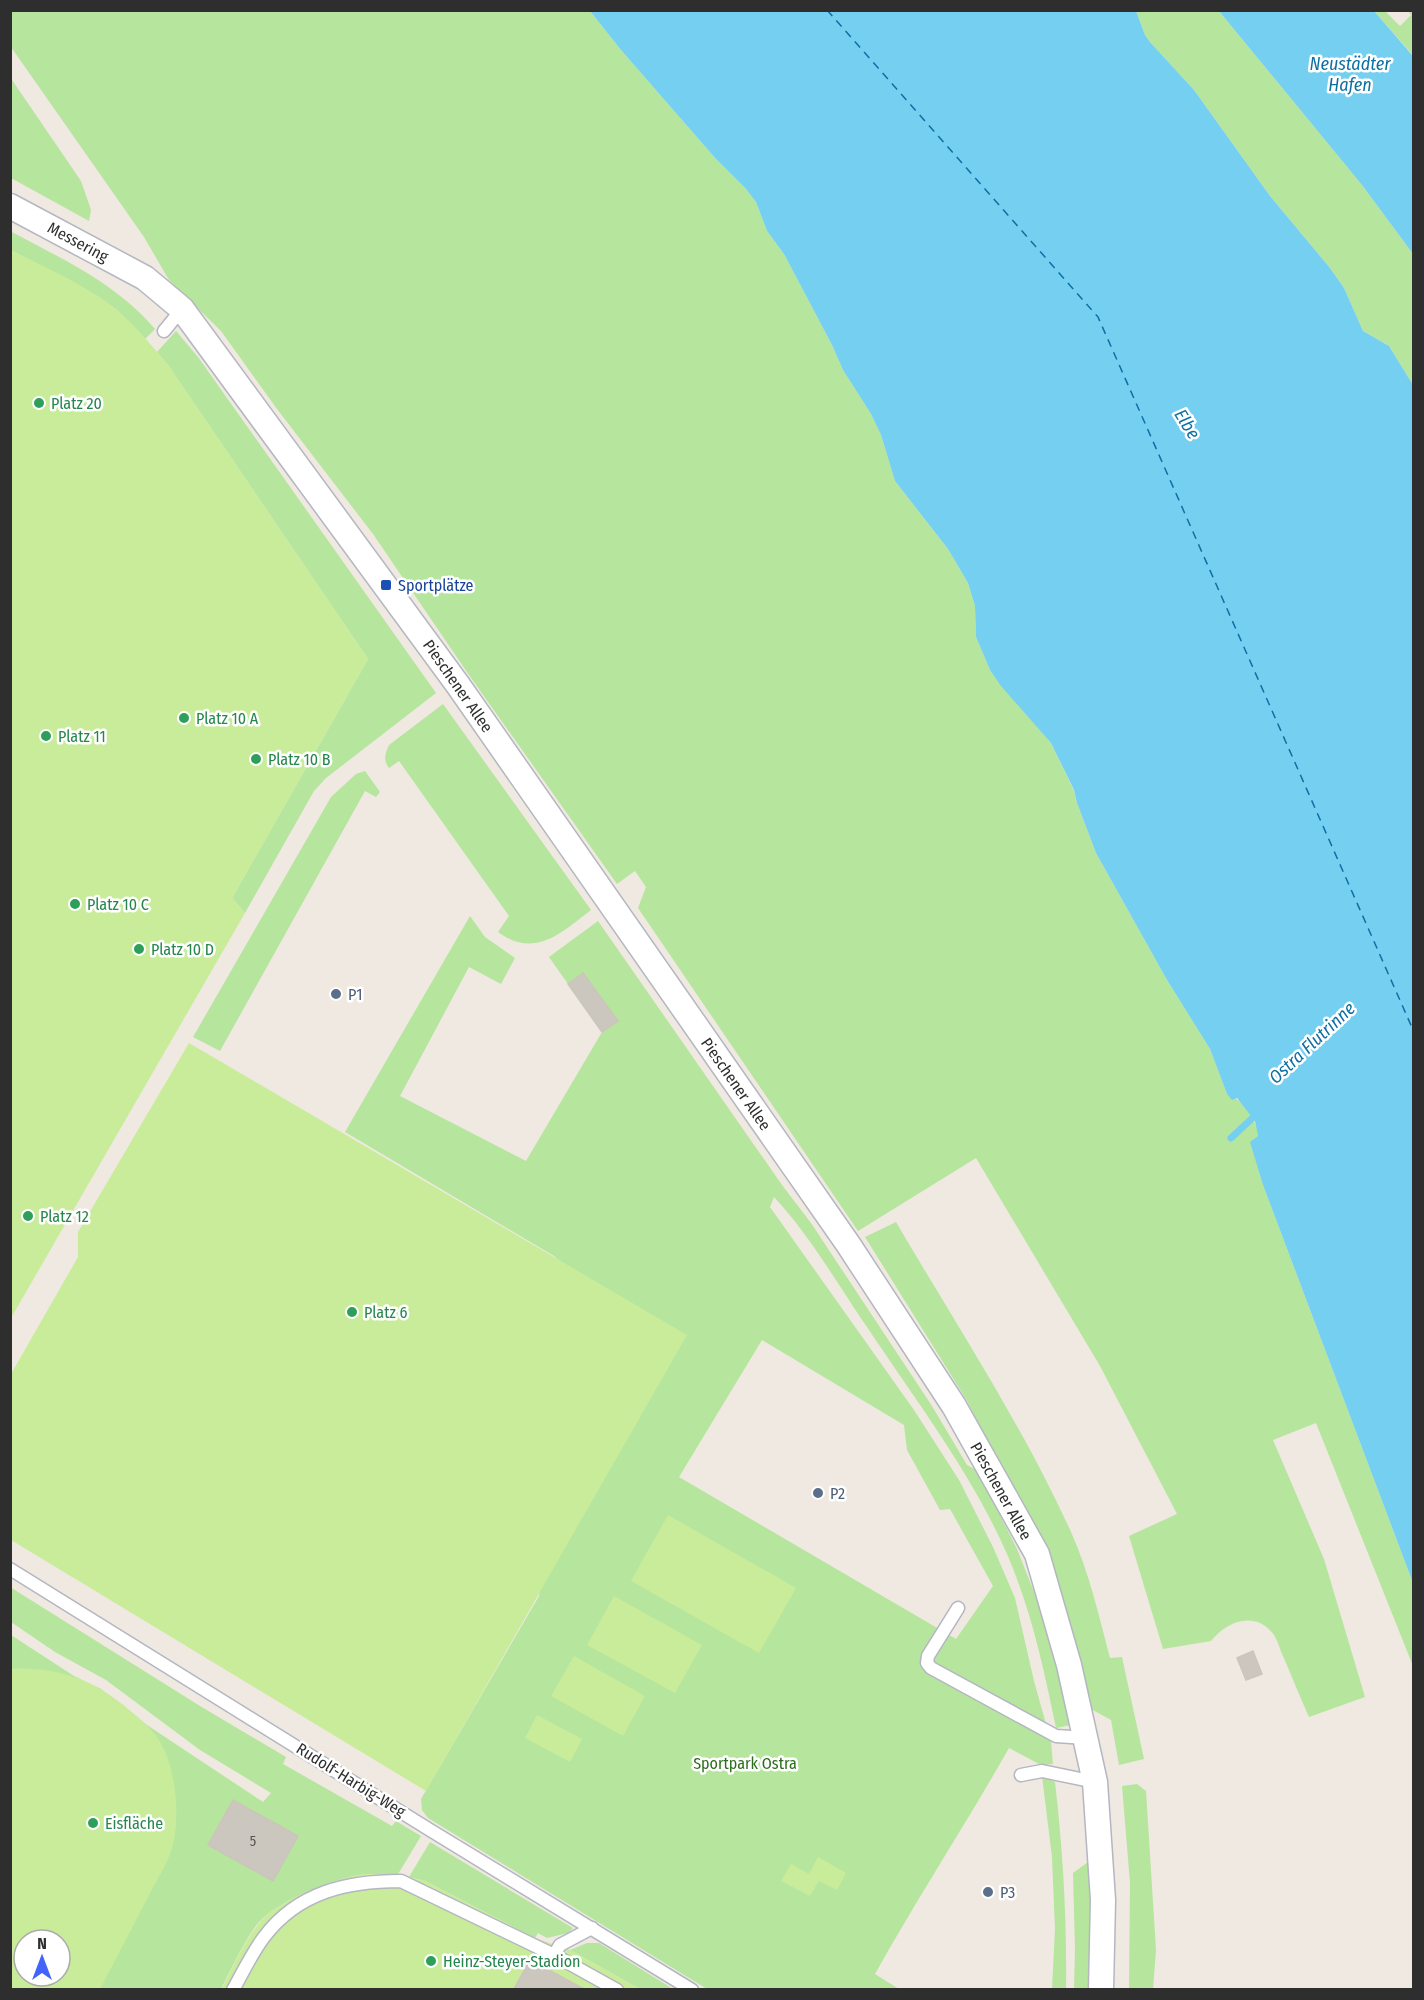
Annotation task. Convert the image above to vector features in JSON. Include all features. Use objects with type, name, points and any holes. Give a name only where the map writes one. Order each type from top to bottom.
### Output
[{"type":"street","name":"Messering","points":[[10,206],[145,278]]},
{"type":"street","name":"Pieschener Allee","points":[[145,278],[182,309],[458,685],[848,1244],[954,1406],[1037,1554],[1069,1665],[1095,1782],[1103,1900],[1101,1989]]},
{"type":"lane","points":[[164,331],[182,309]]},
{"type":"lane","name":"Rudolf-Harbig-Weg","points":[[10,1569],[430,1830],[692,1989]]},
{"type":"lane","points":[[958,1608],[928,1656],[927,1664],[1056,1736],[1086,1738]]},
{"type":"lane","points":[[1021,1775],[1042,1771],[1095,1782]]},
{"type":"lane","points":[[233,1989],[264,1937],[294,1909],[321,1893],[346,1885],[373,1881],[401,1881],[554,1955],[617,1989]]},
{"type":"lane","points":[[554,1955],[560,1945],[592,1928]]},
{"type":"green space","points":[[10,11],[590,11],[716,159],[746,189],[756,202],[767,231],[784,254],[843,370],[871,414],[881,435],[895,481],[948,549],[968,583],[975,606],[976,637],[990,670],[1051,743],[1074,791],[1096,853],[1167,980],[1210,1049],[1227,1094],[1244,1105],[1252,1116],[1258,1136],[1251,1142],[1263,1185],[1413,1583],[1413,1666],[1316,1423],[1273,1440],[1324,1559],[1365,1697],[1309,1717],[1274,1635],[1267,1627],[1259,1623],[1242,1621],[1225,1628],[1211,1641],[1163,1649],[1129,1536],[1177,1514],[1100,1366],[976,1158],[858,1231],[638,908],[646,887],[635,871],[617,884],[469,675],[373,534],[277,409],[221,331],[169,280],[144,237],[11,47]]},
{"type":"green space","points":[[1136,11],[1219,11],[1362,185],[1413,254],[1413,385],[1389,346],[1363,331],[1344,288],[1330,268],[1270,196],[1194,90],[1150,42]]},
{"type":"green space","points":[[1374,11],[1385,11],[1400,26],[1411,15],[1408,11],[1413,11],[1412,54]]},
{"type":"green space","points":[[10,77],[81,181],[91,210],[89,221],[11,178]]},
{"type":"green space","points":[[10,231],[106,285],[140,313],[155,329],[145,339],[117,310],[99,297],[11,250]]},
{"type":"green space","points":[[11,250],[66,277],[105,301],[124,316],[150,343],[168,365],[368,659],[232,898],[245,913],[11,1318]]},
{"type":"green space","points":[[176,331],[198,357],[436,693],[326,778],[314,791],[245,913],[232,898],[368,659],[157,352]]},
{"type":"green space","points":[[443,704],[591,910],[547,940],[524,943],[511,940],[498,932],[509,916],[399,761],[389,768],[387,765],[385,757],[389,745]]},
{"type":"green space","points":[[365,771],[380,792],[376,797],[365,791],[220,1051],[193,1037],[331,797],[356,774]]},
{"type":"green space","name":"Sportpark Ostra","points":[[470,916],[485,937],[515,958],[501,984],[469,967],[400,1096],[526,1161],[602,1032],[618,1021],[583,973],[568,984],[549,957],[598,921],[811,1223],[932,1406],[967,1465],[978,1471],[1017,1549],[1034,1592],[1053,1649],[1071,1725],[1056,1728],[1042,1662],[1016,1575],[977,1495],[943,1439],[824,1262],[774,1197],[770,1207],[914,1410],[959,1480],[993,1547],[1015,1598],[1051,1742],[1053,1764],[1041,1765],[1009,1748],[875,1974],[899,1989],[707,1989],[428,1818],[422,1810],[421,1799],[539,1596],[568,1269],[554,1256],[345,1132]],"holes":[[[762,1340],[904,1425],[907,1450],[940,1510],[950,1509],[993,1586],[956,1639],[679,1477]]]},
{"type":"green space","points":[[189,1043],[687,1335],[426,1791],[11,1540],[11,1374],[78,1257],[78,1232]]},
{"type":"green space","points":[[896,1222],[1010,1413],[1071,1532],[1098,1610],[1110,1658],[1122,1657],[1144,1759],[1119,1765],[1111,1720],[1091,1709],[1047,1555],[966,1399],[865,1237]]},
{"type":"green space","points":[[668,1515],[796,1588],[759,1653],[631,1581]]},
{"type":"green space","points":[[10,1587],[286,1757],[283,1764],[392,1826],[396,1821],[421,1836],[397,1875],[365,1874],[335,1881],[296,1897],[263,1918],[240,1952],[221,1989],[69,1989],[72,1988],[72,1983],[144,1851],[11,1687],[11,1635],[74,1676],[101,1689],[147,1725],[263,1802],[271,1793],[200,1750],[106,1680],[55,1652],[11,1622]]},
{"type":"green space","points":[[614,1596],[702,1645],[675,1693],[587,1645]]},
{"type":"green space","points":[[574,1656],[645,1696],[623,1736],[551,1696]]},
{"type":"green space","name":"Eisfläche","points":[[11,1669],[58,1673],[102,1690],[147,1725],[157,1737],[169,1761],[176,1806],[172,1848],[100,1989],[11,1989]]},
{"type":"green space","points":[[537,1715],[582,1739],[570,1762],[525,1738]]},
{"type":"green space","points":[[1042,1776],[1055,1782],[1064,1886],[1066,1989],[1052,1989],[1055,1929],[1052,1857]]},
{"type":"green space","points":[[1137,1784],[1146,1791],[1156,1950],[1153,1989],[1129,1989],[1130,1883],[1122,1786]]},
{"type":"green space","points":[[430,1842],[573,1928],[568,1933],[547,1938],[538,1933],[535,1938],[425,1881],[409,1877]]},
{"type":"green space","points":[[818,1857],[846,1873],[837,1890],[819,1881],[810,1896],[781,1881],[791,1864],[809,1874]]},
{"type":"green space","points":[[1088,1862],[1092,1902],[1090,1989],[1074,1989],[1073,1873]]},
{"type":"green space","points":[[363,1874],[397,1875],[425,1881],[535,1938],[570,1950],[640,1989],[221,1990],[249,1937],[270,1913],[309,1891]]},
{"type":"green space","points":[[587,1943],[599,1943],[673,1989],[640,1989],[570,1950]]},
{"type":"water","name":"Elbe","points":[[590,11],[1136,11],[1150,42],[1194,90],[1270,196],[1330,268],[1344,288],[1363,331],[1389,346],[1413,385],[1413,1583],[1263,1185],[1250,1142],[1258,1136],[1255,1121],[1237,1098],[1232,1100],[1227,1094],[1210,1049],[1167,980],[1096,853],[1074,790],[1051,743],[1001,686],[990,670],[976,637],[975,606],[968,583],[948,549],[895,481],[881,435],[871,414],[843,370],[784,254],[767,231],[756,202],[621,50]]},
{"type":"water","name":"Neustädter Hafen","points":[[1219,11],[1374,11],[1413,56],[1413,254],[1362,185]]},
{"type":"building","points":[[583,973],[618,1021],[602,1032],[568,984]]},
{"type":"building","points":[[1253,1651],[1262,1674],[1246,1680],[1237,1658]]},
{"type":"building","points":[[233,1800],[298,1836],[273,1881],[208,1845]]},
{"type":"building","points":[[530,1960],[584,1989],[514,1989]]},
{"type":"waterway","name":"Ostra Flutrinne","points":[[1231,1138],[1259,1112]]},
{"type":"ferry route","points":[[827,10],[1098,317],[1414,1032]]},
{"type":"place","name":"Platz 20","points":[[39,403]]},
{"type":"place","name":"Sportplätze","points":[[386,585]]},
{"type":"place","name":"Platz 10 A","points":[[184,718]]},
{"type":"place","name":"Platz 11","points":[[46,736]]},
{"type":"place","name":"Platz 10 B","points":[[256,759]]},
{"type":"place","name":"Platz 10 C","points":[[75,904]]},
{"type":"place","name":"Platz 10 D","points":[[139,949]]},
{"type":"place","name":"P1","points":[[336,994]]},
{"type":"place","name":"Platz 12","points":[[28,1216]]},
{"type":"place","name":"Platz 6","points":[[352,1312]]},
{"type":"place","name":"P2","points":[[818,1493]]},
{"type":"place","name":"Eisfläche","points":[[93,1823]]},
{"type":"place","name":"P3","points":[[988,1892]]},
{"type":"place","name":"Heinz-Steyer-Stadion","points":[[431,1961]]}]
